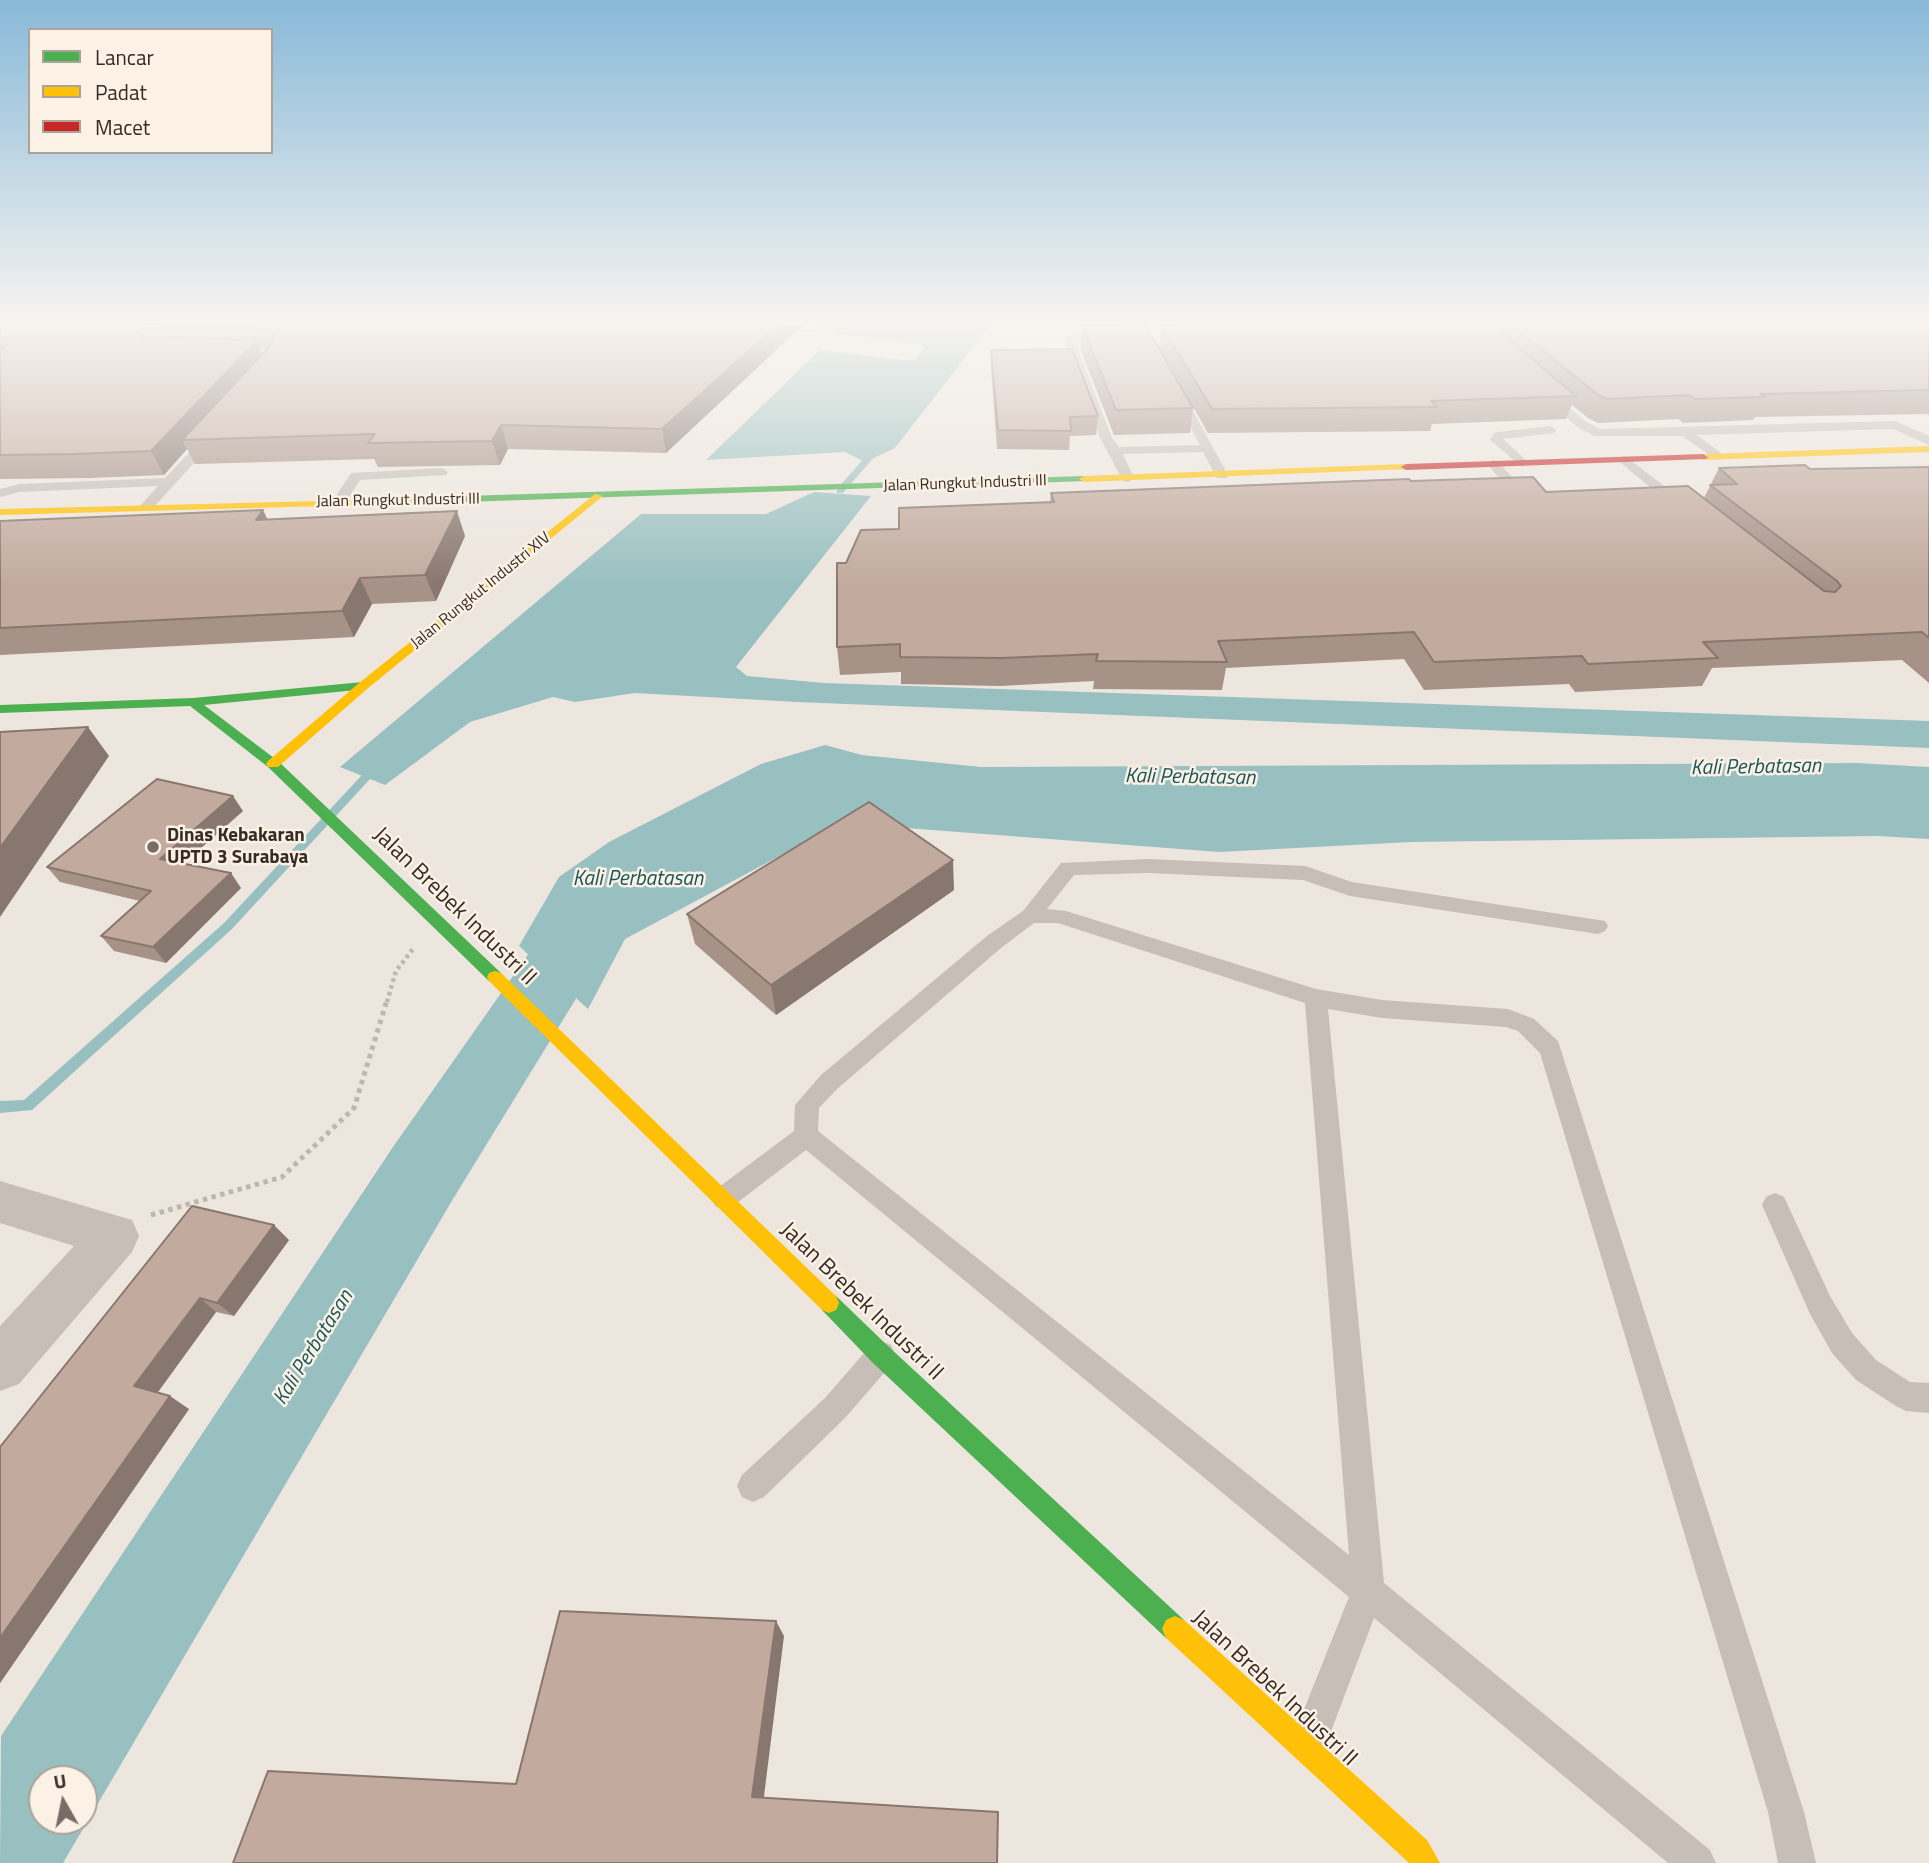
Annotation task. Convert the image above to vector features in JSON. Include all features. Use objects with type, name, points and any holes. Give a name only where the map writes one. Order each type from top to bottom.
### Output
[{"type":"street","name":"Jalan Rungkut Industri III","points":[[0,512],[598,496],[1929,449]]},
{"type":"street","name":"Jalan Rungkut Industri XIV","points":[[273,764],[363,686],[598,496]]},
{"type":"street","points":[[0,709],[193,702],[363,686]]},
{"type":"street","points":[[193,702],[273,764]]},
{"type":"street","name":"Jalan Brebek Industri II","points":[[273,764],[724,1198],[881,1355],[1306,1751],[1417,1850],[1426,1863]]},
{"type":"street","points":[[0,1202],[115,1236],[0,1365]]},
{"type":"lane","points":[[1096,411],[1106,438],[1128,478]]},
{"type":"lane","points":[[1188,411],[1222,475]]},
{"type":"lane","points":[[1567,411],[1590,430],[1610,434],[1885,425],[1904,427],[1929,441]]},
{"type":"lane","points":[[1522,463],[1496,440],[1498,436],[1550,430]]},
{"type":"lane","points":[[147,506],[172,482],[215,432]]},
{"type":"lane","points":[[1685,432],[1717,456]]},
{"type":"lane","points":[[1115,451],[1208,448]]},
{"type":"lane","points":[[1625,460],[1695,517]]},
{"type":"lane","points":[[1484,490],[1514,487],[1493,464]]},
{"type":"lane","points":[[339,502],[356,476],[442,472]]},
{"type":"lane","points":[[0,493],[19,488],[172,482]]},
{"type":"lane","points":[[1639,492],[1664,491]]},
{"type":"lane","points":[[806,1136],[807,1105],[829,1082],[994,942],[1031,916],[1068,868],[1162,866],[1306,873],[1350,889],[1598,926]]},
{"type":"lane","points":[[1031,916],[1059,916],[1316,998],[1382,1009],[1508,1018],[1526,1026],[1550,1048],[1786,1812],[1797,1863]]},
{"type":"lane","points":[[1306,1751],[1368,1591],[1316,998]]},
{"type":"lane","points":[[724,1198],[806,1136]]},
{"type":"lane","points":[[806,1136],[1368,1591],[1697,1863]]},
{"type":"lane","points":[[1775,1205],[1819,1305],[1842,1343],[1866,1370],[1906,1396],[1929,1398]]},
{"type":"lane","points":[[753,1486],[835,1408],[881,1355]]},
{"type":"path","points":[[115,1236],[152,1214],[282,1177],[354,1108],[396,971],[435,920]]},
{"type":"water","points":[[757,411],[924,411],[895,448],[865,462],[845,452],[706,460]]},
{"type":"water","points":[[814,492],[871,496],[736,667],[747,676],[824,683],[1929,721],[1929,748],[797,702],[635,693],[575,702],[553,697],[470,722],[385,785],[340,767],[641,514],[766,514]]},
{"type":"water","name":"Kali Perbatasan","points":[[825,745],[862,755],[981,767],[1857,763],[1929,767],[1929,839],[1877,836],[1411,842],[1219,852],[841,823],[625,939],[588,1009],[519,946],[559,877],[609,842],[761,764]]},
{"type":"building","points":[[0,411],[189,411],[151,451],[0,455]]},
{"type":"building","points":[[209,411],[682,411],[662,429],[501,425],[492,441],[368,443],[375,434],[182,440]]},
{"type":"building","points":[[996,411],[1096,411],[1098,416],[1070,417],[1071,431],[998,430]]},
{"type":"building","points":[[1805,465],[1810,469],[1929,467],[1929,638],[1922,632],[1703,642],[1718,658],[1588,664],[1582,656],[1434,662],[1414,632],[1218,641],[1227,662],[1096,661],[1098,654],[1001,658],[900,657],[900,644],[837,647],[837,563],[846,563],[861,530],[899,529],[899,508],[1054,502],[1051,493],[1409,479],[1533,477],[1546,492],[1688,486],[1824,591],[1835,592],[1841,586],[1837,581],[1710,485],[1737,484],[1719,468]]},
{"type":"building","points":[[263,510],[256,520],[457,511],[425,575],[360,578],[342,611],[0,628],[0,521]]},
{"type":"building","points":[[88,727],[0,848],[0,732]]},
{"type":"building","points":[[157,779],[233,796],[160,859],[231,873],[153,947],[101,936],[151,891],[47,867]]},
{"type":"building","points":[[869,802],[953,860],[771,985],[687,914]]},
{"type":"building","points":[[192,1206],[274,1225],[217,1303],[200,1298],[134,1386],[170,1396],[0,1638],[0,1447]]},
{"type":"building","points":[[560,1611],[776,1621],[752,1797],[998,1812],[997,1863],[233,1863],[268,1771],[516,1784]]},
{"type":"waterway","points":[[840,491],[877,449]]},
{"type":"waterway","points":[[0,1107],[27,1106],[228,926],[377,768]]},
{"type":"waterway","name":"Kali Perbatasan","points":[[53,1765],[423,1173],[605,896]]},
{"type":"waterway","name":"Kali Perbatasan","points":[[0,1850],[28,1805]]},
{"type":"traffic: fast","points":[[434,500],[1084,479]]},
{"type":"traffic: fast","points":[[0,709],[193,702],[363,686]]},
{"type":"traffic: fast","points":[[193,702],[273,764],[495,977]]},
{"type":"traffic: fast","points":[[829,1303],[881,1355],[1175,1629]]},
{"type":"traffic: slow","points":[[1703,457],[1929,449]]},
{"type":"traffic: slow","points":[[1084,479],[1406,467]]},
{"type":"traffic: slow","points":[[273,764],[363,686],[598,496]]},
{"type":"traffic: slow","points":[[0,512],[434,500]]},
{"type":"traffic: slow","points":[[495,977],[829,1303]]},
{"type":"traffic: slow","points":[[1175,1629],[1417,1850],[1426,1863]]},
{"type":"traffic: jam","points":[[1406,467],[1703,457]]},
{"type":"place","name":"Dinas Kebakaran UPTD 3 Surabaya","points":[[153,847]]}]
